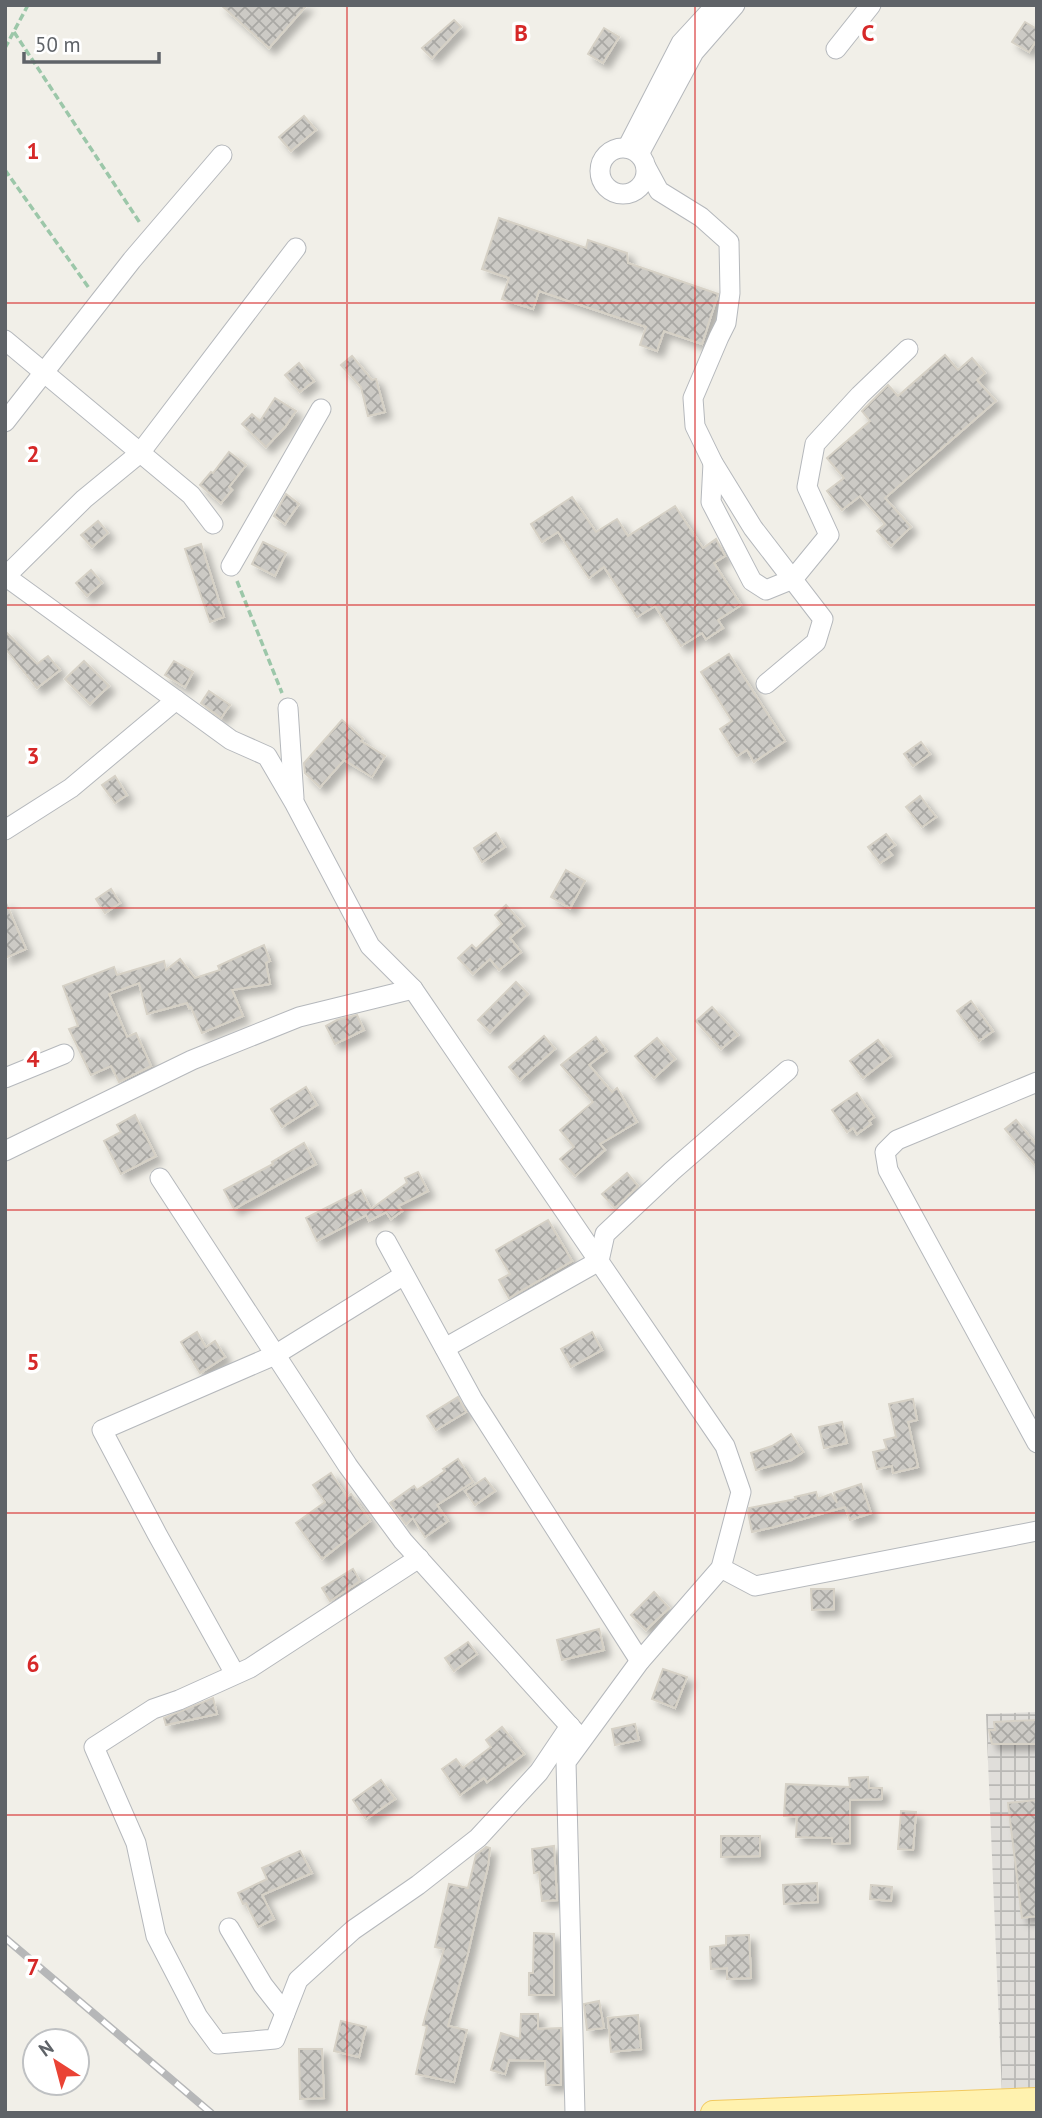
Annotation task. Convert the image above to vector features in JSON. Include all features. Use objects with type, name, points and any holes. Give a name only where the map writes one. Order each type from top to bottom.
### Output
[{"type":"main road","points":[[713,2113],[1037,2100]]},
{"type":"street","points":[[637,156],[681,43],[716,5]]},
{"type":"street","points":[[637,156],[694,52],[735,5]]},
{"type":"street","points":[[836,49],[871,5]]},
{"type":"street","points":[[5,422],[150,237],[222,155]]},
{"type":"street","points":[[637,156],[659,191],[701,217],[729,242],[730,293],[726,323],[693,398],[695,426],[713,463],[753,528],[823,619],[816,642],[766,684]]},
{"type":"street","points":[[296,248],[140,453],[84,499],[5,576],[231,740],[267,756],[370,946],[413,989],[725,1446],[741,1492],[721,1568],[576,1733],[478,1838],[418,1885],[353,1930],[298,1980],[275,2039],[218,2045],[198,2017],[156,1936],[136,1843],[94,1747],[153,1709],[250,1668],[419,1558]]},
{"type":"street","points":[[5,340],[191,495],[213,524]]},
{"type":"street","points":[[713,463],[711,502],[752,581],[766,590],[793,579],[830,535],[807,487],[815,444],[860,395],[908,349]]},
{"type":"street","points":[[231,566],[321,410]]},
{"type":"street","points":[[5,830],[71,788],[176,701]]},
{"type":"street","points":[[288,708],[295,804]]},
{"type":"street","points":[[5,1151],[192,1060],[299,1017],[413,989]]},
{"type":"street","points":[[5,1078],[64,1054]]},
{"type":"street","points":[[444,1348],[599,1261],[605,1234],[672,1171],[788,1070]]},
{"type":"street","points":[[1037,1082],[897,1140],[886,1152],[888,1170],[1037,1443]]},
{"type":"street","points":[[160,1178],[348,1466],[403,1541],[576,1733]]},
{"type":"street","points":[[386,1241],[473,1400],[640,1661]]},
{"type":"street","points":[[235,1674],[102,1430],[275,1354],[404,1275]]},
{"type":"street","points":[[721,1568],[755,1586],[1037,1531]]},
{"type":"street","points":[[575,2113],[566,1762],[576,1733]]},
{"type":"street","points":[[229,1928],[263,1985],[285,2013]]},
{"type":"path","points":[[5,48],[28,5]]},
{"type":"path","points":[[14,32],[150,237]]},
{"type":"path","points":[[5,170],[99,303]]},
{"type":"path","points":[[231,566],[288,708]]},
{"type":"shaded area","points":[[1037,1712],[1037,2092],[1002,2094],[986,1714]]},
{"type":"building","points":[[221,5],[307,5],[269,48]]},
{"type":"building","points":[[454,20],[461,27],[432,58],[422,48]]},
{"type":"building","points":[[1025,22],[1037,29],[1037,39],[1029,52],[1012,42]]},
{"type":"building","points":[[604,28],[619,37],[603,63],[588,54]]},
{"type":"building","points":[[304,116],[316,130],[291,151],[279,137]]},
{"type":"building","points":[[499,218],[586,248],[588,240],[627,253],[628,263],[718,294],[702,344],[664,331],[657,351],[640,345],[646,327],[539,291],[533,309],[502,299],[509,278],[482,269]]},
{"type":"building","points":[[945,355],[958,370],[972,358],[985,373],[977,380],[996,401],[885,498],[911,527],[891,546],[877,531],[885,524],[860,496],[842,510],[827,491],[844,478],[827,458],[870,421],[862,411],[888,385],[898,396]]},
{"type":"building","points":[[352,356],[372,380],[376,379],[385,412],[368,416],[361,387],[341,365]]},
{"type":"building","points":[[299,363],[314,381],[300,392],[285,375]]},
{"type":"building","points":[[275,398],[296,411],[266,447],[242,424],[252,414],[260,421]]},
{"type":"building","points":[[229,452],[246,465],[229,487],[232,490],[221,503],[200,485]]},
{"type":"building","points":[[286,494],[299,504],[285,524],[274,516]]},
{"type":"building","points":[[572,497],[596,532],[617,519],[628,536],[675,506],[703,548],[716,539],[725,556],[714,563],[741,605],[718,620],[723,628],[706,639],[702,633],[681,646],[655,606],[637,617],[604,567],[589,578],[558,532],[542,542],[531,524]]},
{"type":"building","points":[[98,521],[108,533],[92,547],[81,535]]},
{"type":"building","points":[[263,542],[286,553],[275,576],[252,564]]},
{"type":"building","points":[[201,544],[224,617],[210,622],[185,549]]},
{"type":"building","points":[[91,570],[102,583],[87,596],[76,583]]},
{"type":"building","points":[[5,631],[37,664],[48,656],[60,670],[37,688],[5,648]]},
{"type":"building","points":[[729,654],[785,741],[754,762],[747,750],[737,756],[720,729],[732,721],[701,672]]},
{"type":"building","points":[[84,661],[109,686],[90,704],[65,679]]},
{"type":"building","points":[[174,661],[193,672],[185,687],[165,675]]},
{"type":"building","points":[[209,691],[230,705],[221,718],[201,703]]},
{"type":"building","points":[[342,720],[363,739],[361,741],[385,756],[372,777],[344,760],[320,787],[305,773],[304,763]]},
{"type":"building","points":[[921,742],[930,754],[913,766],[904,754]]},
{"type":"building","points":[[115,776],[127,795],[115,803],[102,785]]},
{"type":"building","points":[[920,796],[936,817],[922,827],[906,807]]},
{"type":"building","points":[[496,833],[505,847],[482,862],[474,848]]},
{"type":"building","points":[[886,834],[895,845],[888,850],[892,855],[880,863],[868,847]]},
{"type":"building","points":[[566,870],[585,881],[570,908],[551,897]]},
{"type":"building","points":[[111,889],[120,903],[105,913],[96,899]]},
{"type":"building","points":[[5,901],[26,949],[5,958]]},
{"type":"building","points":[[506,905],[524,926],[510,938],[521,952],[499,970],[490,959],[473,974],[458,958],[472,945],[476,949],[502,924],[495,915]]},
{"type":"building","points":[[264,945],[270,961],[266,963],[270,984],[232,990],[243,1016],[202,1033],[187,1003],[147,1014],[139,983],[109,994],[127,1037],[136,1033],[151,1066],[119,1082],[111,1066],[91,1075],[69,1029],[78,1026],[63,986],[114,967],[117,975],[164,961],[166,970],[180,959],[195,978],[220,970],[218,966]]},
{"type":"building","points":[[516,982],[528,994],[490,1032],[478,1020]]},
{"type":"building","points":[[971,1001],[993,1031],[979,1041],[957,1011]]},
{"type":"building","points":[[712,1007],[738,1035],[721,1049],[696,1021]]},
{"type":"building","points":[[357,1015],[364,1030],[335,1044],[326,1026]]},
{"type":"building","points":[[544,1036],[555,1049],[520,1080],[509,1067]]},
{"type":"building","points":[[596,1037],[607,1051],[589,1065],[612,1092],[617,1088],[637,1122],[600,1144],[605,1150],[575,1176],[560,1159],[574,1147],[560,1130],[593,1102],[561,1065]]},
{"type":"building","points":[[657,1038],[675,1059],[654,1078],[635,1056]]},
{"type":"building","points":[[878,1040],[891,1056],[863,1078],[850,1061]]},
{"type":"building","points":[[306,1087],[317,1105],[282,1127],[271,1109]]},
{"type":"building","points":[[857,1093],[874,1117],[869,1121],[871,1124],[857,1134],[853,1128],[847,1132],[832,1110]]},
{"type":"building","points":[[135,1115],[156,1156],[121,1174],[104,1141],[121,1132],[117,1125]]},
{"type":"building","points":[[1016,1120],[1037,1145],[1037,1168],[1005,1129]]},
{"type":"building","points":[[304,1143],[316,1164],[234,1209],[224,1190],[273,1164],[272,1162]]},
{"type":"building","points":[[418,1172],[428,1191],[398,1206],[402,1211],[391,1219],[386,1212],[369,1221],[366,1215],[317,1241],[306,1218],[361,1190],[371,1209],[407,1183],[405,1178]]},
{"type":"building","points":[[627,1173],[638,1186],[615,1208],[602,1194]]},
{"type":"building","points":[[548,1220],[572,1261],[509,1298],[499,1280],[510,1274],[496,1250]]},
{"type":"building","points":[[197,1332],[206,1347],[215,1341],[225,1357],[200,1373],[181,1342]]},
{"type":"building","points":[[592,1332],[602,1350],[571,1367],[561,1349]]},
{"type":"building","points":[[458,1397],[466,1412],[436,1430],[427,1416]]},
{"type":"building","points":[[913,1399],[917,1420],[908,1422],[918,1467],[893,1473],[892,1466],[877,1469],[873,1452],[887,1449],[884,1440],[896,1437],[889,1404]]},
{"type":"building","points":[[842,1422],[847,1443],[824,1448],[819,1427]]},
{"type":"building","points":[[791,1434],[803,1452],[791,1460],[756,1470],[751,1453],[772,1446]]},
{"type":"building","points":[[458,1459],[473,1482],[437,1505],[448,1521],[425,1537],[413,1518],[406,1524],[390,1503],[414,1486],[417,1490]]},
{"type":"building","points":[[331,1473],[347,1497],[351,1494],[370,1521],[322,1559],[296,1523],[325,1502],[313,1485]]},
{"type":"building","points":[[485,1478],[495,1491],[475,1505],[465,1491]]},
{"type":"building","points":[[861,1484],[871,1513],[850,1520],[845,1507],[752,1532],[749,1508],[796,1499],[795,1497],[816,1492],[818,1499],[831,1494],[837,1503],[834,1493]]},
{"type":"building","points":[[353,1569],[360,1581],[330,1601],[322,1588]]},
{"type":"building","points":[[811,1589],[834,1589],[834,1609],[812,1610]]},
{"type":"building","points":[[654,1592],[669,1608],[646,1630],[631,1615]]},
{"type":"building","points":[[599,1629],[604,1650],[562,1660],[557,1640]]},
{"type":"building","points":[[468,1642],[477,1654],[454,1671],[445,1658]]},
{"type":"building","points":[[663,1669],[687,1677],[675,1708],[652,1699]]},
{"type":"building","points":[[213,1698],[217,1714],[166,1725],[164,1718]]},
{"type":"building","points":[[1037,1720],[1037,1744],[992,1744],[989,1730],[995,1730],[994,1722]]},
{"type":"building","points":[[635,1724],[639,1740],[615,1745],[612,1729]]},
{"type":"building","points":[[502,1727],[524,1754],[487,1782],[484,1778],[460,1795],[442,1769],[456,1759],[463,1768],[491,1747],[486,1740]]},
{"type":"building","points":[[868,1777],[869,1788],[882,1788],[882,1799],[850,1800],[850,1843],[832,1844],[832,1838],[796,1837],[797,1817],[784,1816],[786,1784],[850,1787],[849,1778]]},
{"type":"building","points":[[381,1780],[395,1799],[366,1819],[353,1800]]},
{"type":"building","points":[[1037,1800],[1037,1916],[1022,1918],[1008,1803]]},
{"type":"building","points":[[901,1811],[916,1812],[913,1850],[898,1849]]},
{"type":"building","points":[[721,1836],[760,1836],[760,1856],[721,1857]]},
{"type":"building","points":[[554,1846],[557,1900],[542,1901],[539,1872],[534,1873],[532,1849]]},
{"type":"building","points":[[486,1847],[490,1848],[488,1866],[448,2026],[467,2030],[454,2082],[416,2074],[427,2026],[423,2025],[444,1949],[435,1947],[449,1884],[468,1888],[476,1855]]},
{"type":"building","points":[[300,1851],[312,1873],[262,1895],[274,1919],[258,1927],[238,1893],[267,1879],[262,1868]]},
{"type":"building","points":[[817,1883],[818,1902],[784,1904],[783,1885]]},
{"type":"building","points":[[871,1885],[892,1887],[891,1901],[870,1899]]},
{"type":"building","points":[[534,1933],[554,1934],[554,1995],[529,1995],[529,1973],[533,1973]]},
{"type":"building","points":[[749,1935],[751,1978],[727,1979],[727,1968],[711,1969],[710,1947],[726,1945],[726,1936]]},
{"type":"building","points":[[599,2001],[604,2028],[587,2030],[584,2004]]},
{"type":"building","points":[[521,2014],[538,2014],[538,2029],[561,2028],[561,2085],[546,2085],[545,2061],[509,2060],[505,2074],[491,2070],[501,2033],[520,2039]]},
{"type":"building","points":[[638,2015],[641,2049],[611,2052],[608,2018]]},
{"type":"building","points":[[341,2021],[366,2027],[359,2057],[334,2051]]},
{"type":"building","points":[[299,2049],[322,2049],[324,2098],[300,2099]]},
{"type":"railway","points":[[5,1938],[211,2113]]}]
